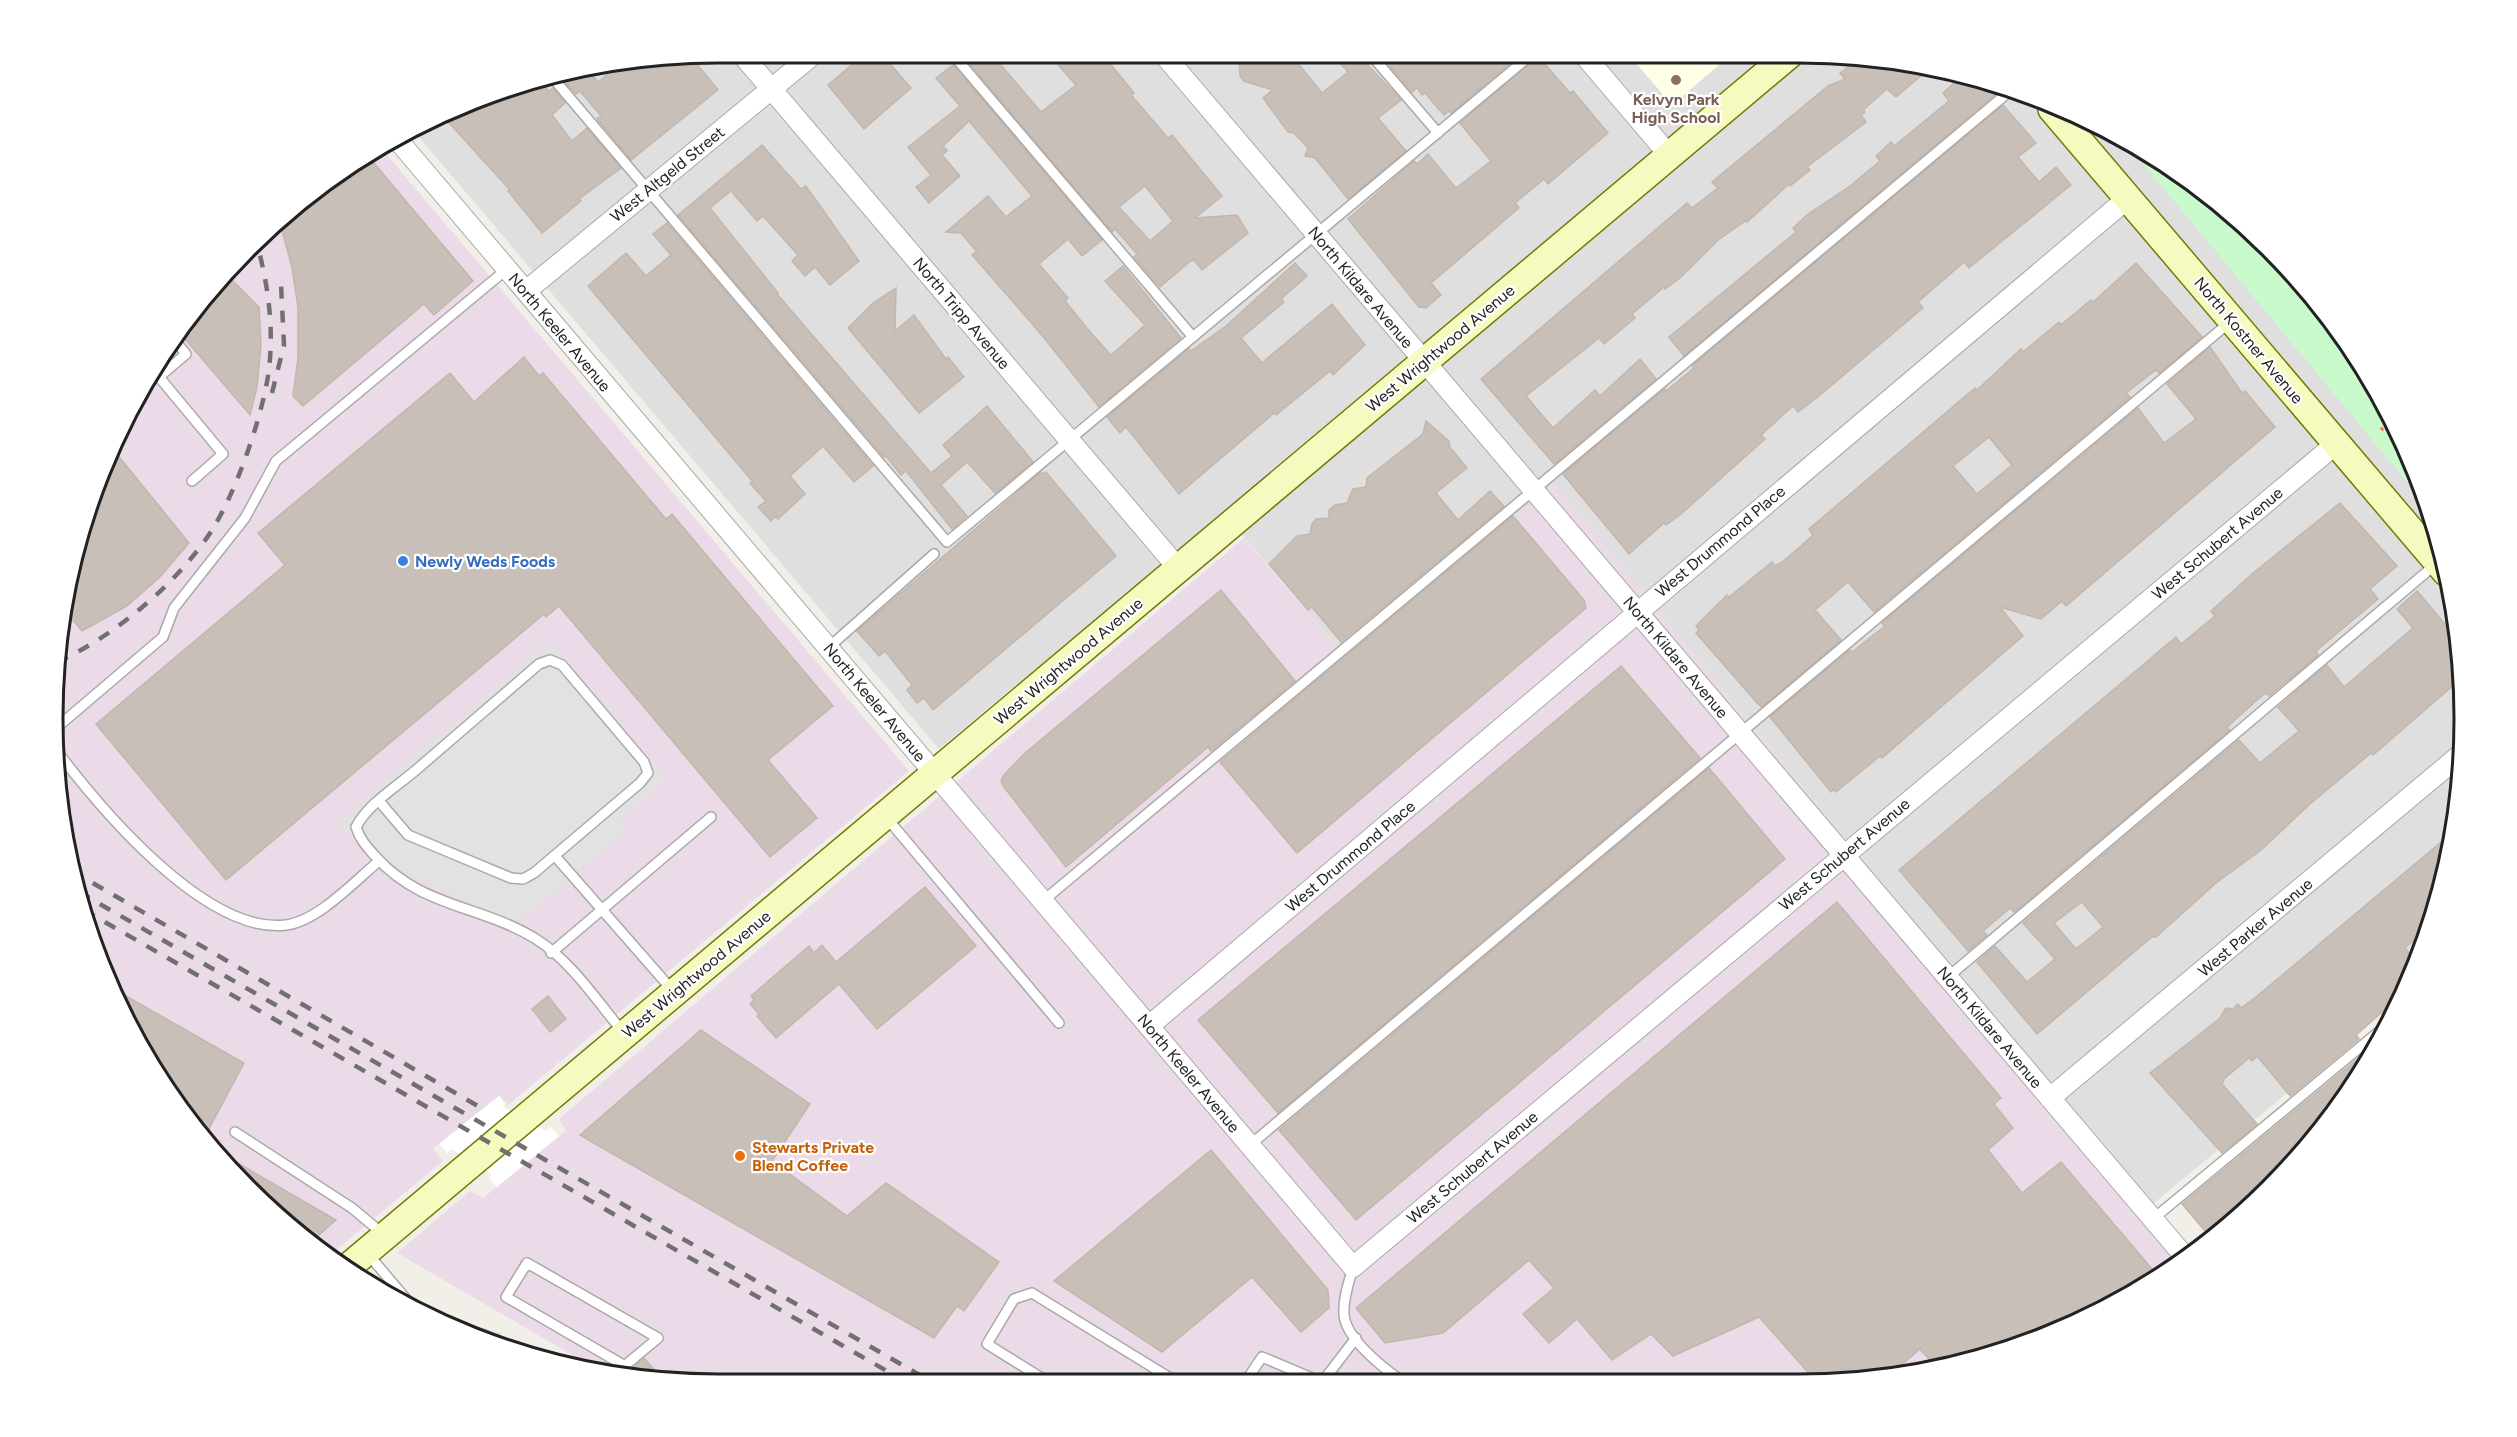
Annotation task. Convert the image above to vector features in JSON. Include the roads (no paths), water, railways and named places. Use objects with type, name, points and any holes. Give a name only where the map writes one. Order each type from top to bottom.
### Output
[{"type":"street","name":"North Tripp Avenue","points":[[749,63],[1178,568]]},
{"type":"street","name":"West Altgeld Street","points":[[526,291],[803,63]]},
{"type":"street","name":"North Kildare Avenue","points":[[1171,63],[2180,1252]]},
{"type":"street","points":[[1591,63],[1669,155]]},
{"type":"street","name":"West Wrightwood Avenue","points":[[366,1252],[1779,63]]},
{"type":"street","name":"North Kostner Avenue","points":[[2076,126],[2128,198],[2434,557]]},
{"type":"street","name":"North Keeler Avenue","points":[[402,145],[1353,1267]]},
{"type":"street","name":"West Drummond Place","points":[[1149,1026],[2128,198]]},
{"type":"street","name":"West Schubert Avenue","points":[[1353,1267],[1843,854],[2337,443]]},
{"type":"street","name":"West Parker Avenue","points":[[2050,1098],[2453,761]]},
{"type":"lane","points":[[960,63],[1193,337]]},
{"type":"lane","points":[[1378,63],[1438,133]]},
{"type":"lane","points":[[557,83],[946,542],[1521,63]]},
{"type":"lane","points":[[1043,900],[2004,96]]},
{"type":"lane","points":[[63,722],[163,638],[174,608],[245,518],[276,461],[507,269]]},
{"type":"lane","points":[[1250,1145],[2232,320]]},
{"type":"lane","points":[[160,376],[186,354],[179,345]]},
{"type":"lane","points":[[159,377],[223,454],[192,481]]},
{"type":"lane","points":[[828,648],[934,554]]},
{"type":"lane","points":[[1948,977],[2437,571]]},
{"type":"lane","points":[[379,801],[408,836],[511,878],[523,879],[534,873],[640,783],[648,773],[644,762],[561,665],[550,660],[540,664],[379,801],[362,816],[356,827],[359,839],[395,878],[412,889],[496,920],[537,940],[570,969],[625,1034]]},
{"type":"lane","points":[[64,759],[133,841],[191,891],[251,923],[287,925],[322,909],[379,861]]},
{"type":"lane","points":[[884,815],[1059,1023]]},
{"type":"lane","points":[[551,953],[711,817]]},
{"type":"lane","points":[[555,856],[674,992]]},
{"type":"lane","points":[[2153,1219],[2369,1039]]},
{"type":"lane","points":[[235,1132],[352,1208],[366,1252],[397,1289]]},
{"type":"lane","points":[[527,1263],[658,1338],[625,1366],[506,1297],[527,1263]]},
{"type":"lane","points":[[1353,1267],[1344,1315],[1348,1329],[1381,1367],[1392,1374]]},
{"type":"lane","points":[[1035,1374],[987,1344],[1014,1299],[1032,1293],[1164,1374]]},
{"type":"lane","points":[[1328,1374],[1356,1338]]},
{"type":"lane","points":[[1251,1374],[1262,1357],[1302,1374]]},
{"type":"railway","points":[[66,657],[122,623],[163,588],[198,550],[212,530],[230,496],[260,413],[268,376],[271,341],[269,307],[259,251]]},
{"type":"railway","points":[[272,393],[284,345],[281,284]]},
{"type":"railway","points":[[83,877],[483,1109]]},
{"type":"railway","points":[[88,897],[918,1374]]},
{"type":"railway","points":[[94,916],[892,1374]]},
{"type":"place","name":"Kelvyn Park High School","points":[[1676,80]]},
{"type":"place","name":"Newly Weds Foods","points":[[403,561]]},
{"type":"place","name":"Stewarts Private Blend Coffee","points":[[740,1156]]}]
